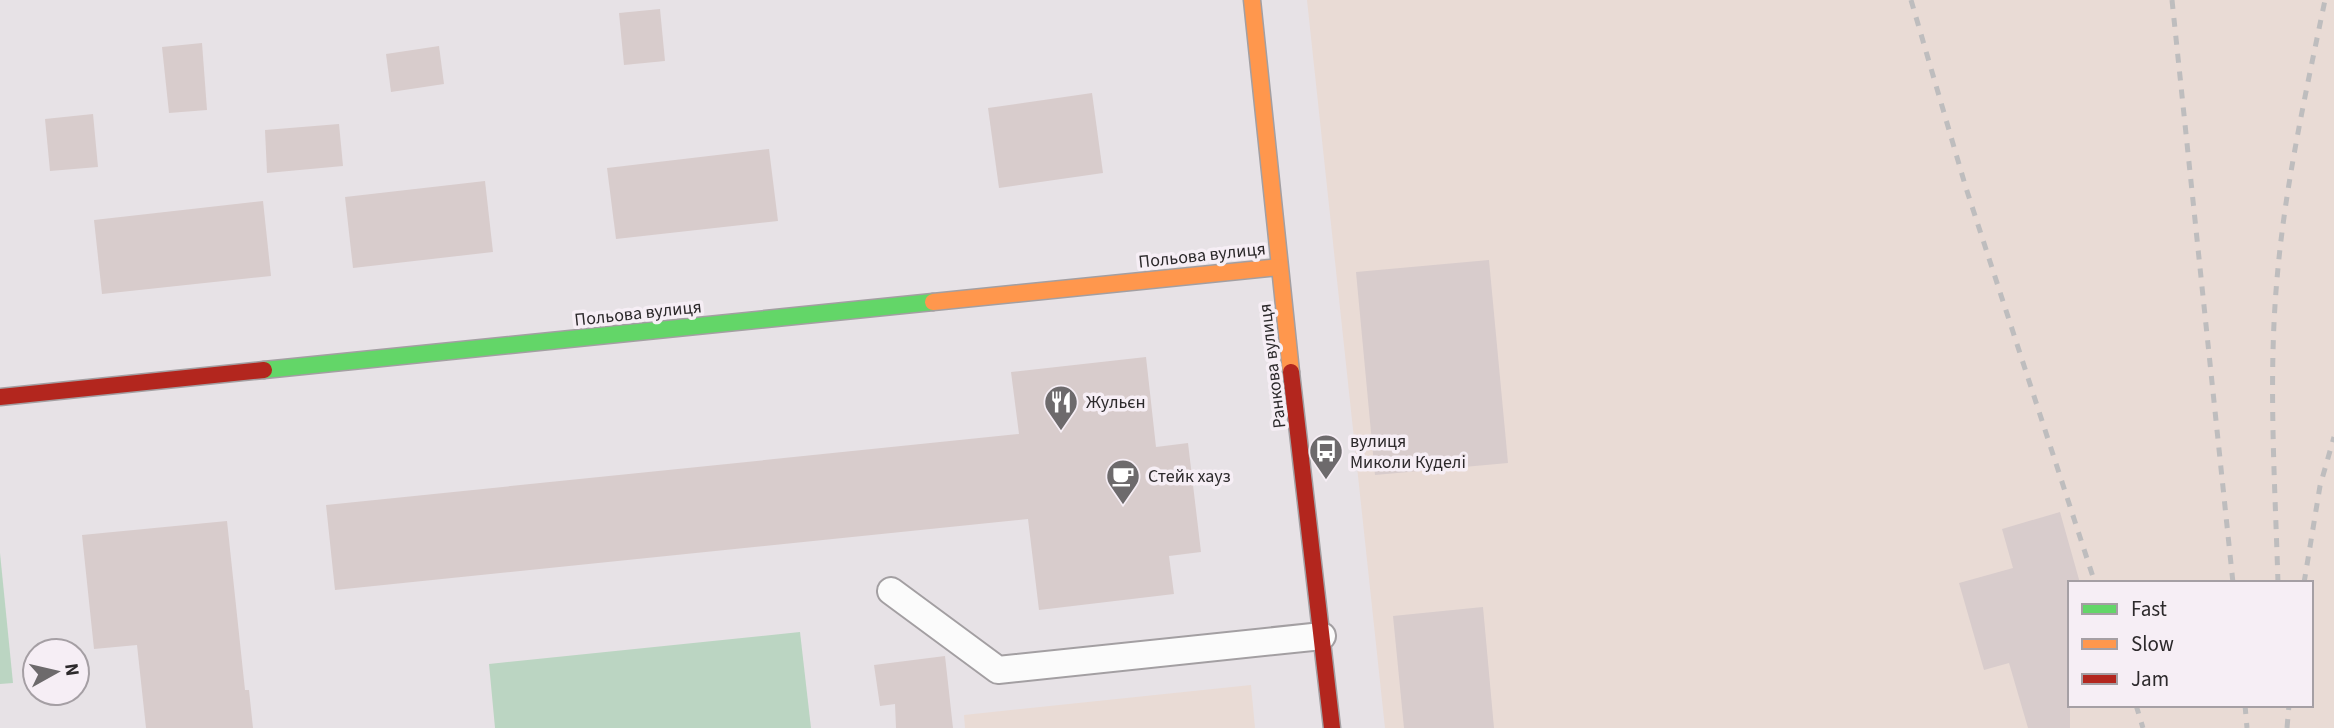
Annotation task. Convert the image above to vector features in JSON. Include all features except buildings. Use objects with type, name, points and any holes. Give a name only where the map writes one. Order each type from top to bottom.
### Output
[{"type":"street","name":"Ранкова вулиця","points":[[1252,0],[1279,267],[1332,728]]},
{"type":"street","name":"Польова вулиця","points":[[0,397],[1279,267]]},
{"type":"lane","points":[[891,591],[998,670],[1322,635]]},
{"type":"shaded area","points":[[1307,0],[2334,0],[2334,728],[1385,728]]},
{"type":"shaded area","points":[[1251,685],[1255,728],[965,728],[964,715]]},
{"type":"green space","points":[[0,553],[13,683],[0,684]]},
{"type":"green space","points":[[800,632],[811,728],[495,728],[489,664]]},
{"type":"railway","points":[[1911,0],[1966,188],[2094,581]]},
{"type":"railway","points":[[2172,0],[2233,581]]},
{"type":"railway","points":[[2278,581],[2273,393],[2277,279],[2291,174],[2325,0]]},
{"type":"railway","points":[[2304,581],[2320,486],[2334,437]]},
{"type":"railway","points":[[2137,707],[2143,728]]},
{"type":"railway","points":[[2245,707],[2247,728]]},
{"type":"railway","points":[[2287,728],[2289,707]]},
{"type":"traffic: fast","points":[[264,370],[933,302]]},
{"type":"traffic: slow","points":[[1252,0],[1291,372]]},
{"type":"traffic: slow","points":[[933,302],[1279,267]]},
{"type":"traffic: jam","points":[[0,397],[264,370]]},
{"type":"traffic: jam","points":[[1291,372],[1332,728]]},
{"type":"place","name":"Жульєн","points":[[1061,432]]},
{"type":"place","name":"вулиця Миколи Куделі","points":[[1326,481]]},
{"type":"place","name":"Стейк хауз","points":[[1123,506]]}]
